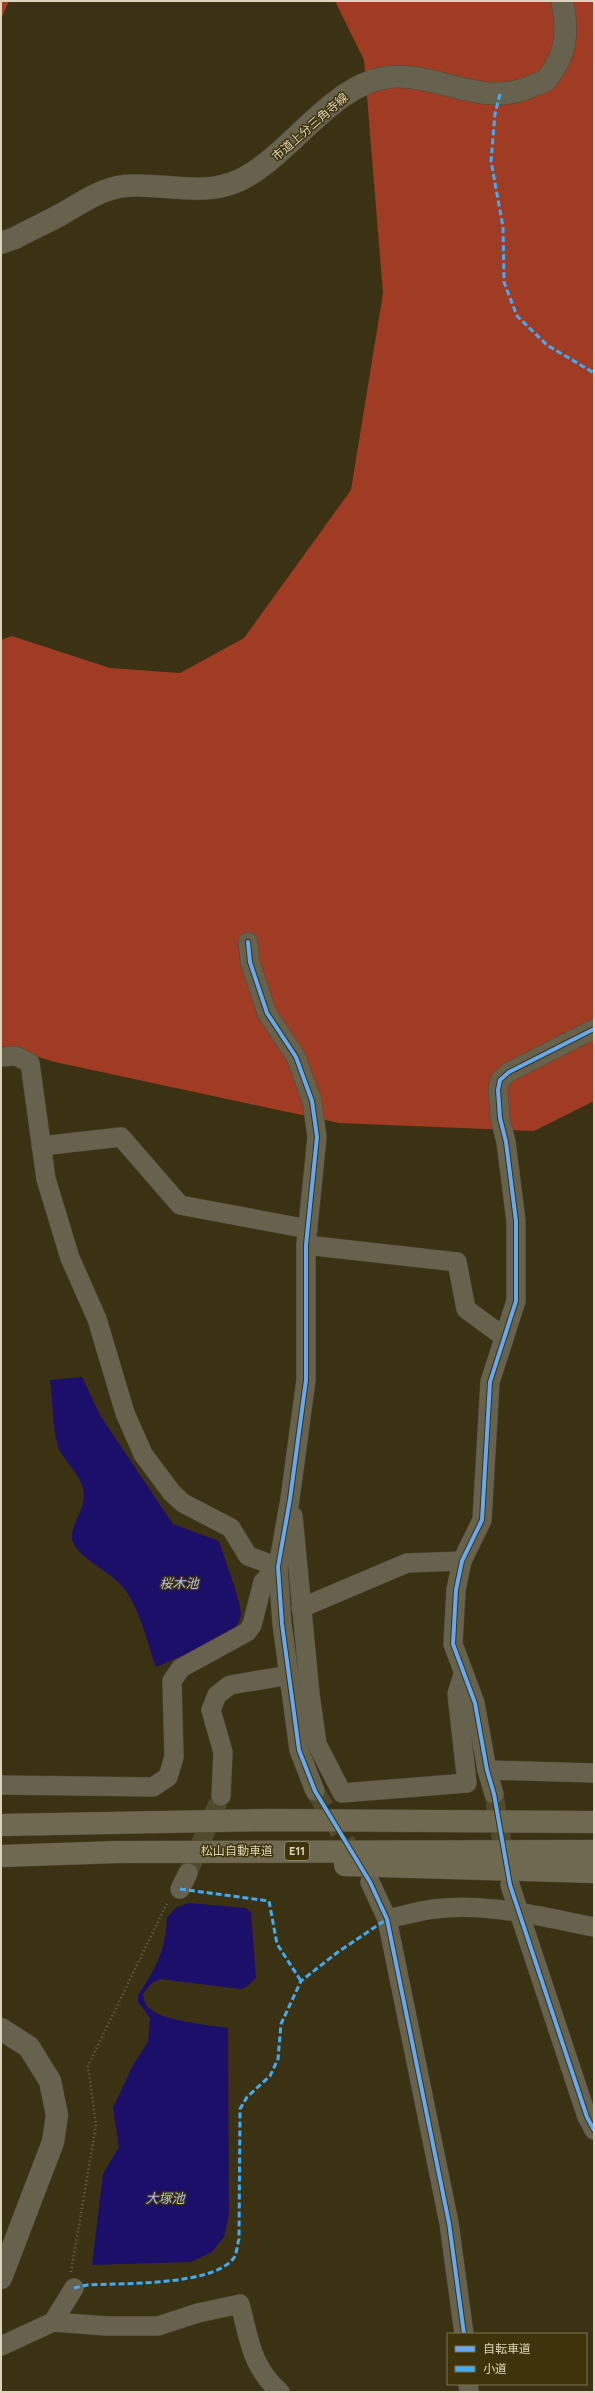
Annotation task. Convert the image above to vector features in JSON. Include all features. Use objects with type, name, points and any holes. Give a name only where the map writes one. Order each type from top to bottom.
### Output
[{"type":"highway","points":[[1,1825],[269,1820],[594,1822]]},
{"type":"highway","name":"松山自動車道","points":[[1,1856],[118,1852],[594,1851]]},
{"type":"highway","points":[[118,1852],[269,1863],[594,1872]]},
{"type":"street","name":"市道上分三角寺線","points":[[1,243],[21,235],[105,190],[124,186],[202,190],[221,187],[240,180],[270,162],[332,105],[362,84],[390,76],[418,79],[461,89],[500,94],[523,91],[547,80],[560,59],[567,32],[562,1]]},
{"type":"street","points":[[248,942],[250,962],[267,1013],[296,1057],[312,1101],[317,1137],[307,1237],[306,1380],[290,1499],[278,1567],[282,1624],[299,1750],[315,1791]]},
{"type":"street","points":[[494,1794],[487,1770],[475,1703],[463,1675],[453,1644],[456,1590],[462,1561],[482,1520],[490,1382],[516,1301],[516,1221],[506,1142],[500,1118],[498,1090],[500,1080],[508,1072],[594,1029]]},
{"type":"street","points":[[1,1057],[16,1056],[30,1063],[46,1179],[70,1258],[97,1319],[125,1413],[143,1454],[172,1493],[183,1503],[231,1528],[248,1556],[278,1567]]},
{"type":"street","points":[[41,1146],[121,1137],[180,1205],[307,1237],[457,1262],[466,1309],[504,1337]]},
{"type":"street","points":[[290,1499],[296,1538],[301,1608],[317,1744],[342,1793],[467,1783],[457,1694],[463,1675]]},
{"type":"street","points":[[301,1608],[407,1563],[462,1561]]},
{"type":"street","points":[[1,1785],[154,1787],[168,1777],[174,1757],[172,1680],[181,1668],[247,1632],[252,1625],[263,1582],[278,1567]]},
{"type":"street","points":[[221,1796],[224,1752],[211,1710],[217,1695],[230,1685],[290,1675]]},
{"type":"street","points":[[487,1770],[594,1773]]},
{"type":"street","points":[[370,1882],[387,1919],[449,2223],[464,2333]]},
{"type":"street","points":[[510,1885],[587,2117],[594,2130]]},
{"type":"street","points":[[387,1919],[435,1908],[479,1908],[518,1912],[594,1927]]},
{"type":"street","points":[[1,2029],[29,2047],[50,2081],[57,2115],[53,2142],[1,2278]]},
{"type":"street","points":[[53,2322],[74,2288]]},
{"type":"street","points":[[1,2346],[53,2322],[107,2326],[158,2326],[198,2313],[240,2304],[256,2364],[269,2383],[280,2392]]},
{"type":"path","points":[[74,2288],[70,2268],[96,2125],[88,2066],[166,1904],[184,1881]]},
{"type":"shaded area","points":[[1,1],[9,1],[1,19]]},
{"type":"shaded area","points":[[335,1],[594,1],[594,1101],[534,1131],[339,1123],[55,1062],[1,1046],[1,640],[12,636],[110,668],[180,673],[244,638],[351,490],[383,293],[364,60]]},
{"type":"water","name":"桜木池","points":[[82,1377],[100,1415],[173,1524],[219,1541],[238,1598],[241,1617],[236,1626],[226,1637],[156,1667],[141,1622],[131,1599],[118,1582],[82,1554],[73,1542],[72,1531],[82,1507],[84,1494],[80,1480],[58,1446],[50,1380]]},
{"type":"water","name":"大塚池","points":[[189,1903],[245,1908],[251,1912],[256,1978],[246,1987],[240,1989],[160,1979],[152,1983],[143,1994],[145,2002],[149,2008],[164,2016],[186,2022],[228,2028],[229,2215],[224,2237],[212,2252],[191,2262],[92,2265],[103,2174],[119,2147],[113,2108],[133,2065],[148,2042],[150,2018],[138,2002],[138,1995],[159,1958],[165,1939],[167,1917],[177,1907]]},
{"type":"tunnel","points":[[315,1791],[358,1862]]},
{"type":"tunnel","points":[[494,1794],[506,1866]]},
{"type":"tunnel","points":[[188,1873],[221,1796]]},
{"type":"marked path","points":[[500,94],[495,114],[491,161],[503,227],[504,282],[517,316],[547,345],[594,373]]},
{"type":"marked path","points":[[180,1889],[269,1901],[277,1944],[301,1981]]},
{"type":"marked path","points":[[74,2288],[87,2285],[142,2283],[186,2279],[222,2268],[233,2259],[239,2239],[240,2109],[247,2097],[270,2076],[278,2059],[281,2024],[301,1981],[338,1952],[387,1919]]},
{"type":"cycle path","points":[[248,942],[250,962],[267,1013],[296,1057],[312,1101],[317,1137],[306,1245],[306,1380],[290,1499],[278,1567],[282,1624],[299,1750],[315,1791],[370,1882],[387,1919],[449,2223],[464,2333]]},
{"type":"cycle path","points":[[594,1029],[509,1072],[500,1080],[498,1090],[500,1118],[506,1142],[516,1221],[516,1301],[490,1382],[482,1520],[462,1561],[456,1590],[453,1644],[475,1703],[487,1770],[494,1794],[510,1885],[587,2117],[594,2130]]}]
